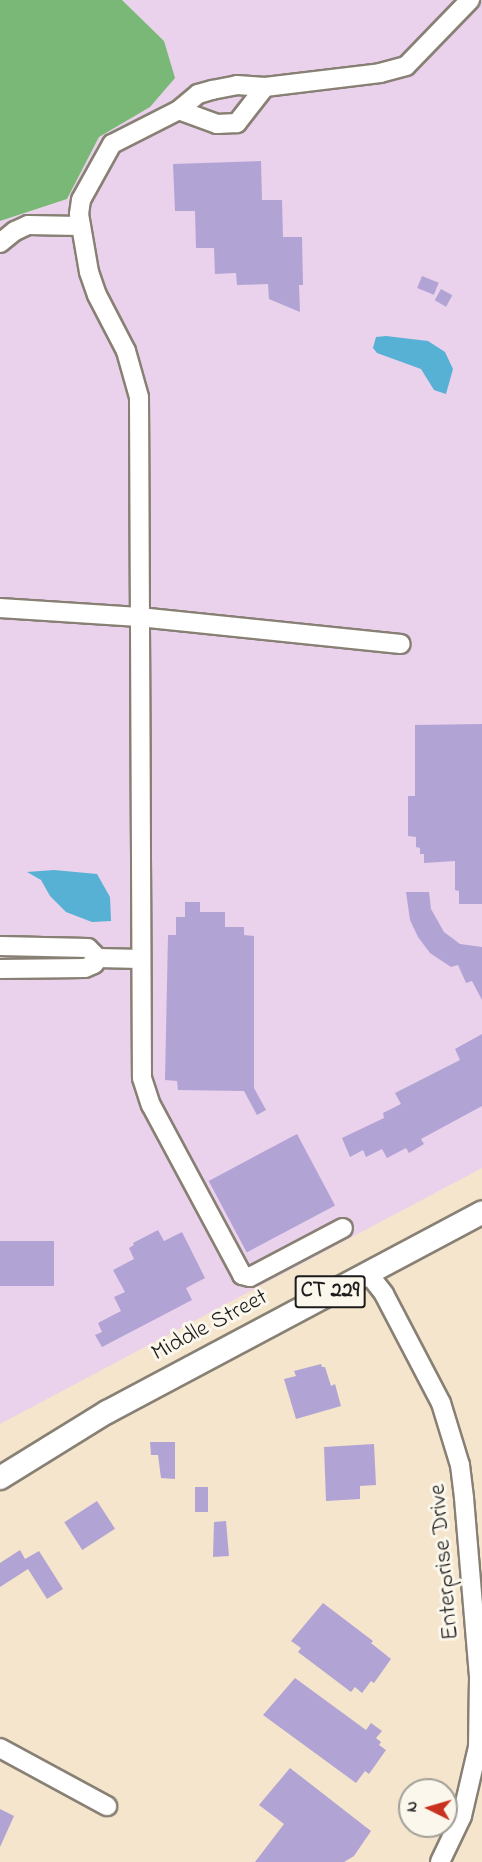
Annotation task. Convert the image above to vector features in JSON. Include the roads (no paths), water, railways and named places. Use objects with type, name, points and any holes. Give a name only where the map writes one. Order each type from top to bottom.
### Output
[{"type":"main road","name":"Middle Street","points":[[0,1478],[107,1412],[482,1213]]},
{"type":"street","points":[[343,1228],[250,1277],[242,1275],[151,1105],[142,1078],[139,397],[126,351],[94,288],[79,226],[81,200],[112,144],[179,110],[198,94],[237,85],[265,87],[380,73],[406,66],[470,0]]},
{"type":"street","points":[[179,110],[217,124],[237,123],[265,87]]},
{"type":"street","points":[[0,243],[15,231],[28,225],[79,226]]},
{"type":"street","points":[[0,608],[139,616],[401,644]]},
{"type":"street","points":[[0,946],[88,948],[98,958],[141,959]]},
{"type":"street","points":[[0,969],[85,968],[94,964],[98,958]]},
{"type":"street","name":"Enterprise Drive","points":[[367,1272],[384,1294],[441,1403],[460,1465],[479,1678],[478,1747],[462,1816],[440,1862]]},
{"type":"street","points":[[0,1748],[107,1806]]},
{"type":"water","points":[[376,337],[428,341],[445,352],[453,369],[446,394],[434,390],[421,369],[377,353],[373,348]]},
{"type":"water","points":[[54,870],[97,874],[110,897],[111,921],[92,922],[66,912],[50,896],[41,880],[27,872]]}]
